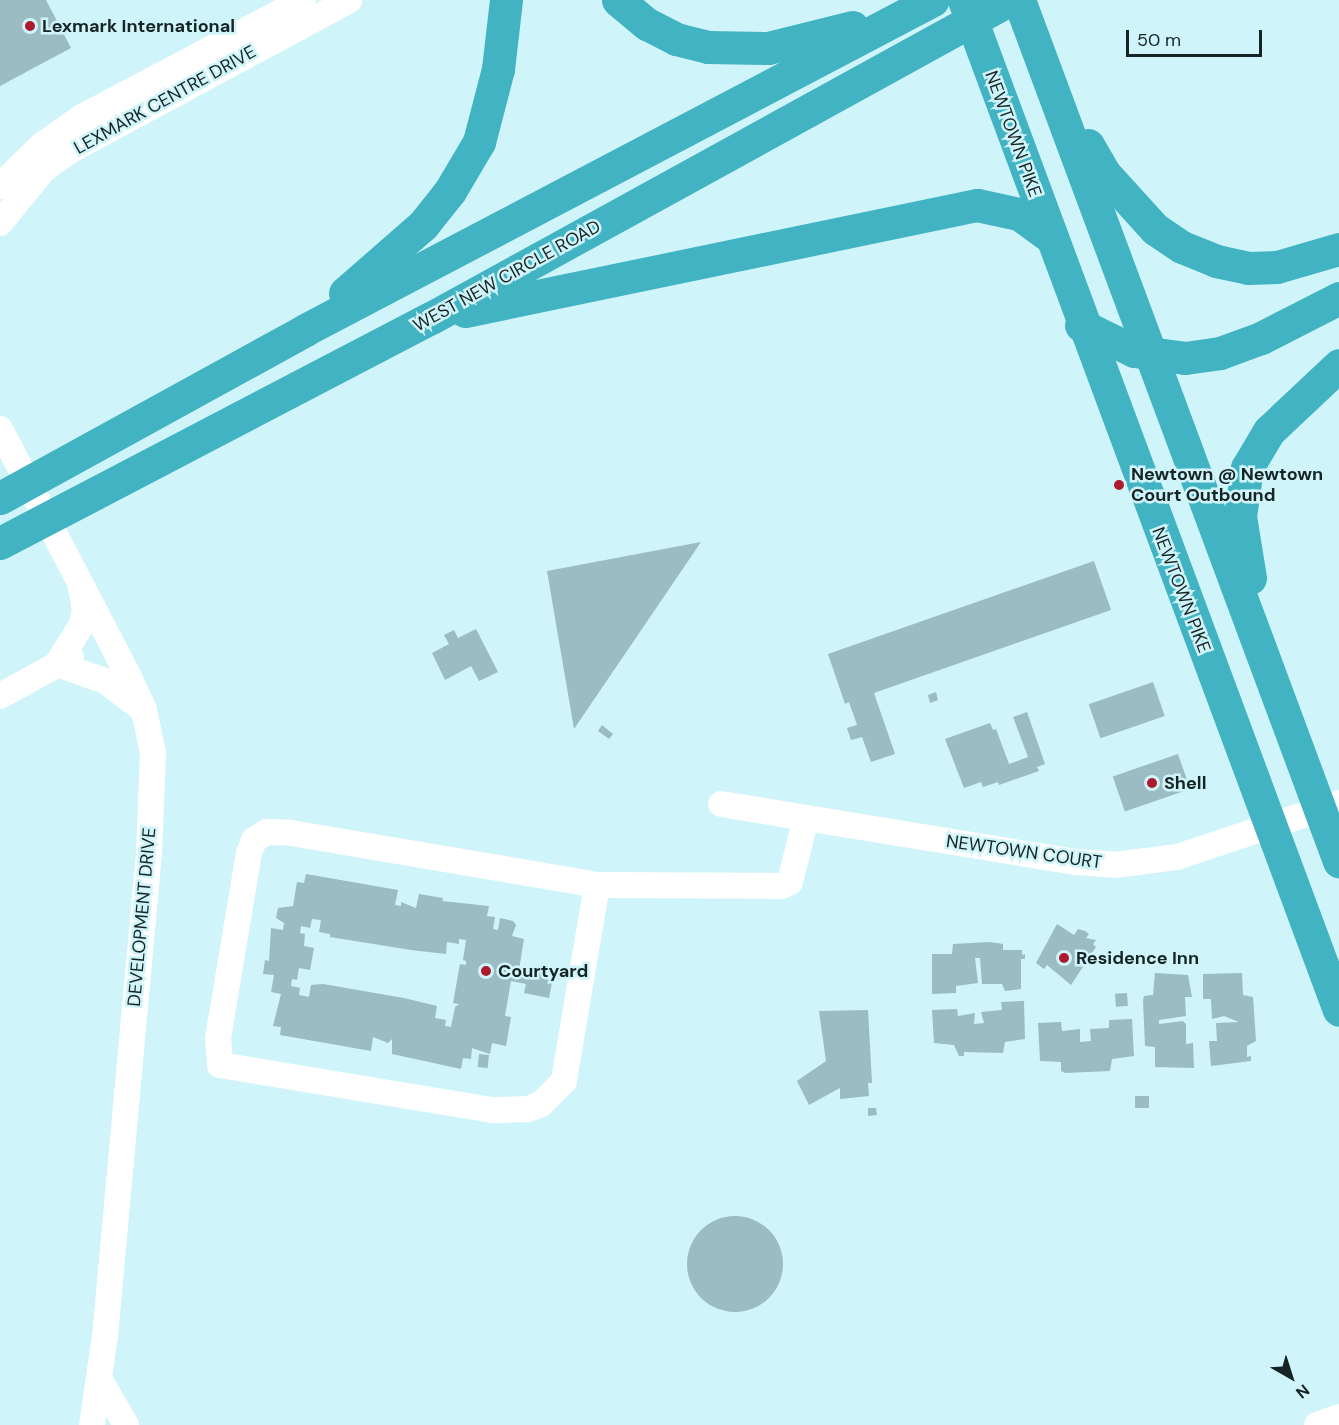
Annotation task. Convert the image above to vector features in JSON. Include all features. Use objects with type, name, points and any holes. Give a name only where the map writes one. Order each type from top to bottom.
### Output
[{"type":"highway","points":[[305,330],[396,252],[450,190],[479,142],[488,114],[506,0]]},
{"type":"highway","points":[[618,0],[647,24],[676,39],[735,50],[768,48],[821,36],[929,2]]},
{"type":"highway","name":"NEWTOWN PIKE","points":[[964,0],[1052,238],[1081,325],[1339,1010]]},
{"type":"highway","name":"WEST NEW CIRCLE ROAD","points":[[0,543],[431,318],[1009,0]]},
{"type":"highway","points":[[1019,0],[1284,714],[1330,806],[1339,861]]},
{"type":"highway","points":[[0,498],[305,330],[929,2]]},
{"type":"highway","points":[[1050,82],[1105,174],[1130,205],[1182,247],[1216,261],[1248,268],[1304,262],[1339,249]]},
{"type":"highway","points":[[431,318],[977,205],[1019,214],[1052,238]]},
{"type":"highway","points":[[1081,325],[1108,341],[1151,357],[1185,358],[1220,353],[1261,338],[1339,298]]},
{"type":"highway","points":[[1284,714],[1242,545],[1242,492],[1247,468],[1269,431],[1339,365]]},
{"type":"street","name":"LEXMARK CENTRE DRIVE","points":[[0,186],[42,145],[82,117],[303,0]]},
{"type":"street","name":"LEXMARK CENTRE DRIVE","points":[[0,223],[43,170],[71,150],[349,0]]},
{"type":"street","name":"DEVELOPMENT DRIVE","points":[[3,431],[110,637],[144,710],[153,753],[149,853],[100,1380],[92,1425]]},
{"type":"street","points":[[57,664],[76,639],[85,610],[73,565]]},
{"type":"street","points":[[0,696],[110,637]]},
{"type":"street","points":[[57,664],[105,681],[144,710]]},
{"type":"street","name":"NEWTOWN COURT","points":[[721,804],[1076,862],[1115,865],[1177,857],[1330,806]]},
{"type":"street","points":[[597,885],[564,1081],[541,1104],[528,1109],[492,1110],[220,1065],[218,1038],[249,853],[254,840],[267,832],[291,832],[597,885],[782,886],[790,882],[806,818]]},
{"type":"street","points":[[100,1380],[126,1425]]},
{"type":"street","points":[[1317,1425],[1339,1417]]},
{"type":"building","name":"Lexmark International","points":[[0,0],[46,0],[71,48],[0,86]]},
{"type":"building","points":[[701,542],[574,729],[547,571]]},
{"type":"building","points":[[1094,561],[1111,610],[874,693],[895,754],[871,762],[862,737],[851,740],[847,728],[857,725],[849,702],[845,704],[828,654]]},
{"type":"building","points":[[476,629],[498,672],[479,681],[471,666],[445,680],[432,653],[449,644],[444,635],[454,630],[458,638]]},
{"type":"building","points":[[1153,682],[1165,716],[1100,738],[1089,704]]},
{"type":"building","points":[[936,692],[938,700],[930,703],[928,695]]},
{"type":"building","points":[[1027,712],[1045,764],[1037,767],[1039,771],[999,785],[998,782],[983,787],[981,782],[964,788],[945,739],[990,723],[993,730],[996,729],[1009,764],[1028,757],[1013,717]]},
{"type":"building","points":[[602,725],[613,734],[609,739],[598,731]]},
{"type":"building","name":"Shell","points":[[1178,754],[1190,789],[1125,811],[1113,776]]},
{"type":"building","name":"Courtyard","points":[[306,874],[398,890],[395,905],[401,906],[401,902],[416,908],[419,894],[443,898],[442,901],[489,906],[487,916],[495,917],[493,929],[498,930],[500,918],[513,921],[516,925],[512,936],[524,939],[519,970],[512,972],[527,974],[528,968],[554,972],[549,998],[524,993],[526,984],[511,981],[505,1016],[511,1017],[506,1046],[492,1043],[490,1054],[472,1048],[471,1059],[463,1058],[461,1069],[392,1054],[392,1039],[388,1043],[373,1037],[371,1051],[280,1035],[281,1027],[273,1026],[281,994],[271,992],[274,975],[263,974],[265,960],[269,961],[271,928],[283,930],[284,923],[276,918],[278,908],[293,906],[297,882],[304,883]],"holes":[[[312,919],[321,920],[319,932],[330,934],[330,937],[411,950],[446,954],[447,942],[459,944],[459,939],[466,940],[463,960],[466,961],[466,965],[460,964],[453,1003],[459,1004],[455,1007],[451,1027],[445,1026],[446,1020],[435,1018],[437,1006],[404,998],[323,984],[311,985],[309,997],[299,995],[300,988],[291,986],[292,979],[297,980],[299,968],[310,970],[314,948],[304,946],[305,934],[300,933],[301,926],[310,928]]]},
{"type":"building","name":"Residence Inn","points":[[1057,924],[1074,935],[1078,929],[1085,931],[1089,934],[1086,938],[1096,940],[1093,944],[1096,947],[1071,985],[1047,965],[1044,969],[1036,963]]},
{"type":"building","points":[[990,942],[1003,944],[1003,950],[1022,950],[1022,955],[1025,954],[1025,959],[1021,959],[1021,989],[1005,991],[1002,984],[982,984],[980,958],[975,958],[978,983],[956,986],[956,993],[932,994],[932,954],[952,954],[953,944]]},
{"type":"building","points":[[1155,973],[1188,975],[1192,997],[1185,997],[1186,1016],[1159,1020],[1159,1024],[1183,1021],[1186,1024],[1186,1044],[1193,1043],[1194,1068],[1155,1067],[1155,1047],[1145,1046],[1143,1001],[1144,996],[1153,995]]},
{"type":"building","points":[[1242,973],[1243,995],[1253,997],[1256,1041],[1247,1046],[1247,1057],[1251,1056],[1251,1061],[1211,1066],[1209,1041],[1217,1041],[1216,1023],[1239,1022],[1224,1016],[1212,1019],[1211,999],[1203,999],[1203,974]]},
{"type":"building","points":[[1127,993],[1128,1006],[1116,1007],[1115,994]]},
{"type":"building","points":[[1024,1001],[1025,1039],[1005,1042],[1003,1053],[964,1052],[964,1056],[959,1056],[954,1045],[934,1043],[932,1010],[957,1009],[958,1016],[975,1013],[974,1024],[984,1023],[981,1012],[1002,1010],[1001,1002]]},
{"type":"building","points":[[868,1010],[872,1083],[868,1083],[869,1096],[840,1099],[840,1088],[809,1105],[797,1081],[826,1061],[819,1011]]},
{"type":"building","points":[[1132,1019],[1134,1056],[1112,1059],[1110,1071],[1065,1073],[1061,1071],[1061,1062],[1040,1061],[1038,1023],[1061,1022],[1062,1031],[1080,1029],[1080,1042],[1091,1041],[1090,1029],[1109,1028],[1109,1020]]},
{"type":"building","points":[[479,1054],[489,1055],[488,1068],[478,1067]]},
{"type":"building","points":[[1135,1096],[1149,1096],[1149,1108],[1135,1108]]},
{"type":"building","points":[[868,1108],[876,1108],[877,1115],[868,1116]]},
{"type":"building","points":[[735,1216],[753,1220],[769,1230],[779,1246],[783,1264],[779,1282],[769,1298],[753,1308],[735,1312],[717,1308],[701,1298],[691,1282],[687,1264],[691,1246],[701,1230],[717,1220]]},
{"type":"place","name":"Lexmark International","points":[[30,26]]},
{"type":"place","name":"Newtown @ Newtown Court Outbound","points":[[1119,485]]},
{"type":"place","name":"Shell","points":[[1152,783]]},
{"type":"place","name":"Residence Inn","points":[[1064,958]]},
{"type":"place","name":"Courtyard","points":[[486,971]]}]
